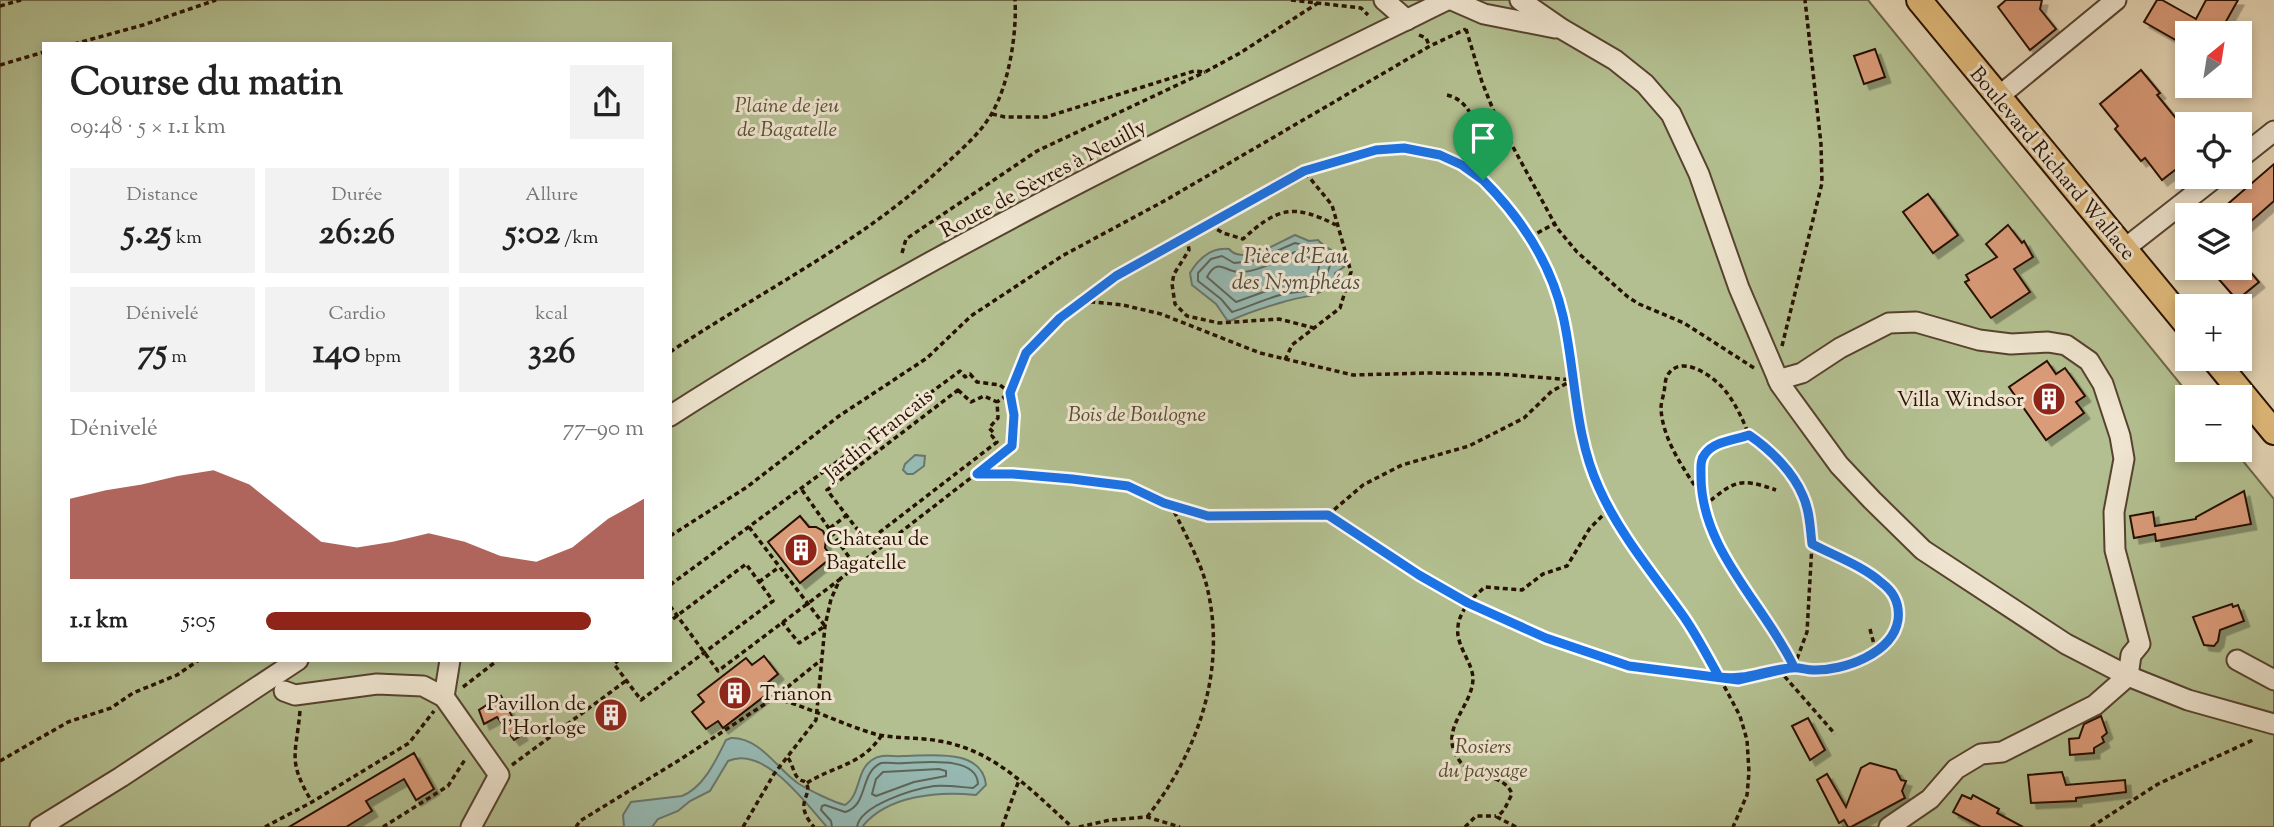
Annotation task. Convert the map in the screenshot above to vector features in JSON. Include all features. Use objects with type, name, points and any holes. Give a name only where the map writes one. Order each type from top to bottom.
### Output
[{"type":"main road","name":"Boulevard Richard Wallace","points":[[1919,0],[2175,311]]},
{"type":"main road","points":[[2224,371],[2274,432]]},
{"type":"street","points":[[1384,0],[1413,27]]},
{"type":"street","points":[[1450,0],[1484,14],[1562,29]]},
{"type":"street","name":"Route de Sèvres à Neuilly","points":[[672,415],[841,313],[1090,176],[1413,27],[1450,0]]},
{"type":"street","points":[[1520,0],[1615,60],[1645,84],[1671,114],[1699,174],[1738,288],[1776,374],[1839,465],[1923,550],[2044,630],[2127,676],[2207,706],[2274,724]]},
{"type":"street","points":[[1998,97],[2116,0]]},
{"type":"street","points":[[2252,148],[2274,131]]},
{"type":"street","points":[[2124,249],[2201,189]]},
{"type":"street","points":[[1776,374],[1802,373],[1840,348],[1889,323],[1916,322],[1979,340],[2011,344],[2048,342],[2066,345],[2089,361],[2103,384],[2113,413],[2124,459],[2114,512],[2115,550],[2140,644],[2131,654],[2127,676],[2095,705],[2002,752],[1981,754],[1956,769],[1930,799],[1889,827]]},
{"type":"street","points":[[2237,660],[2274,680]]},
{"type":"street","points":[[40,827],[295,662]]},
{"type":"street","points":[[444,697],[450,662]]},
{"type":"street","points":[[290,693],[377,684],[423,686],[444,697],[499,775],[471,827]]},
{"type":"path","points":[[0,6],[21,0]]},
{"type":"path","points":[[81,42],[143,25],[216,0]]},
{"type":"path","points":[[672,351],[894,209],[973,139],[992,114],[1003,90],[1016,17],[1015,0]]},
{"type":"path","points":[[1292,0],[1349,9],[1361,8],[1368,15]]},
{"type":"path","points":[[1466,29],[1494,111],[1554,224],[1577,252],[1628,297],[1684,323],[1751,368],[1776,374],[1822,183],[1821,144],[1805,0]]},
{"type":"path","points":[[902,253],[906,239],[1037,151],[1205,72],[1318,3]]},
{"type":"path","points":[[672,535],[747,487],[839,416],[927,358],[971,316],[1062,257],[1166,200],[1430,46],[1466,29],[1474,21]]},
{"type":"path","points":[[1413,27],[1426,38],[1430,46]]},
{"type":"path","points":[[0,65],[42,53]]},
{"type":"path","points":[[992,114],[1005,117],[1046,117],[1194,71],[1205,72]]},
{"type":"path","points":[[1447,95],[1460,100],[1469,110],[1475,125],[1483,180]]},
{"type":"path","points":[[672,609],[718,671],[1012,446],[1014,415],[1010,393],[1026,353],[1060,318],[1116,276],[1304,171],[1376,150],[1404,148],[1440,155],[1462,165],[1483,180],[1501,198],[1537,248],[1563,315],[1588,463],[1609,509],[1634,550],[1685,619],[1741,716],[1747,740],[1749,772],[1747,795],[1733,827]]},
{"type":"path","points":[[1285,360],[1292,345],[1340,308],[1351,272],[1346,248],[1329,199],[1304,171]]},
{"type":"path","points":[[1210,225],[1223,233],[1243,239],[1262,221],[1280,214],[1300,211],[1315,214],[1336,225]]},
{"type":"path","points":[[1530,237],[1554,224]]},
{"type":"path","points":[[1187,238],[1189,250],[1174,274],[1172,295],[1182,313],[1200,321],[1220,323],[1279,319],[1314,328]]},
{"type":"path","points":[[1082,301],[1161,314],[1260,353],[1353,375],[1487,374],[1573,380]]},
{"type":"path","points":[[1200,321],[1200,329]]},
{"type":"path","points":[[1684,365],[1710,377],[1730,397],[1749,435],[1778,459],[1803,494],[1812,544],[1807,632],[1794,667],[1745,592],[1717,540],[1700,493],[1683,467],[1667,432],[1661,408],[1667,377],[1674,369],[1684,365]]},
{"type":"path","points":[[672,584],[960,371],[965,377],[970,374],[977,382],[1000,385],[1010,393]]},
{"type":"path","points":[[1328,515],[1363,485],[1402,465],[1469,446],[1524,418],[1552,391],[1573,380]]},
{"type":"path","name":"Jardin Francais","points":[[958,390],[971,402],[984,396],[997,402],[998,418],[989,428],[995,433],[992,436],[997,442],[867,542],[827,490],[958,390]]},
{"type":"path","points":[[997,402],[1010,393]]},
{"type":"path","points":[[1700,493],[1701,462],[1706,453],[1723,443],[1749,435]]},
{"type":"path","points":[[977,474],[1013,474],[1128,486],[1171,505],[1208,516],[1328,515],[1419,575],[1468,603],[1546,638],[1629,666],[1738,680],[1794,667],[1823,670],[1859,661],[1887,644],[1897,627],[1899,608],[1896,599],[1881,582],[1812,544]]},
{"type":"path","points":[[1704,506],[1742,481],[1776,490]]},
{"type":"path","points":[[802,490],[856,567]]},
{"type":"path","points":[[1147,817],[1169,789],[1194,741],[1208,698],[1212,657],[1212,621],[1205,582],[1171,505]]},
{"type":"path","points":[[1497,817],[1512,794],[1510,788],[1503,782],[1466,767],[1457,758],[1452,745],[1454,727],[1473,678],[1457,630],[1458,624],[1468,603],[1485,587],[1522,590],[1543,574],[1567,566],[1590,528],[1609,509]]},
{"type":"path","points":[[830,528],[847,516]]},
{"type":"path","points":[[750,527],[825,626]]},
{"type":"path","points":[[616,662],[614,664],[642,700],[773,601],[746,564],[672,620]]},
{"type":"path","points":[[759,582],[779,567]]},
{"type":"path","points":[[743,827],[774,774],[816,720],[825,626],[831,600],[840,579]]},
{"type":"path","points":[[782,622],[799,643],[825,626]]},
{"type":"path","points":[[1870,629],[1876,652]]},
{"type":"path","points":[[576,827],[580,821],[774,698],[821,660]]},
{"type":"path","points":[[0,761],[68,722],[111,708],[133,693],[177,675],[196,662]]},
{"type":"path","points":[[265,827],[409,743],[444,697],[495,662]]},
{"type":"path","points":[[1779,670],[1835,734]]},
{"type":"path","points":[[499,775],[626,680]]},
{"type":"path","points":[[290,693],[300,710],[294,765],[312,802]]},
{"type":"path","points":[[774,698],[882,735],[940,741],[966,748],[995,761],[1072,827]]},
{"type":"path","points":[[807,783],[864,756],[882,735]]},
{"type":"path","points":[[2091,827],[2158,784],[2251,741]]},
{"type":"path","points":[[383,827],[448,786],[476,742]]},
{"type":"path","points":[[788,758],[796,776],[807,783],[809,789],[803,803],[808,821],[814,827]]},
{"type":"path","points":[[1002,827],[1019,780]]},
{"type":"path","points":[[1465,827],[1476,816],[1497,817],[1516,827]]},
{"type":"path","points":[[1079,827],[1110,820],[1147,817],[1180,827]]},
{"type":"green space","name":"Bois de Boulogne","points":[[0,0],[1868,0],[2181,385],[2175,385],[2175,462],[2244,462],[2274,499],[2274,827],[0,827]]},
{"type":"water","name":"Pièce d'Eau des Nymphéas","points":[[1295,235],[1309,241],[1318,240],[1340,257],[1339,261],[1344,267],[1335,273],[1334,283],[1321,292],[1263,308],[1230,321],[1216,304],[1192,285],[1190,273],[1202,258],[1211,252],[1229,249],[1235,254],[1251,254]]},
{"type":"water","points":[[915,455],[925,456],[924,466],[913,474],[907,474],[903,470],[905,464]]},
{"type":"water","points":[[741,739],[760,748],[799,784],[845,805],[854,795],[867,764],[883,756],[940,755],[965,759],[975,764],[986,785],[976,795],[930,795],[899,802],[873,816],[862,827],[827,827],[784,779],[756,761],[742,758],[728,761],[710,791],[690,801],[678,811],[658,819],[652,827],[624,827],[623,815],[631,802],[682,796],[690,792],[708,772],[726,740]]},
{"type":"building","points":[[2006,0],[2042,0],[2040,9],[2056,29],[2030,50],[1998,7]]},
{"type":"building","points":[[2157,0],[2162,0],[2196,19],[2206,0],[2238,0],[2226,21],[2175,21],[2175,40],[2144,22]]},
{"type":"building","points":[[1875,49],[1885,77],[1864,84],[1854,56]]},
{"type":"building","points":[[2141,70],[2175,117],[2175,170],[2162,180],[2145,158],[2141,161],[2115,129],[2118,126],[2100,104]]},
{"type":"building","points":[[2274,164],[2274,201],[2252,220],[2252,203],[2229,203],[2245,189],[2252,189],[2252,183]]},
{"type":"building","points":[[1928,194],[1958,235],[1933,253],[1903,212]]},
{"type":"building","points":[[2008,225],[2022,243],[2024,241],[2033,257],[2014,269],[2030,292],[1991,318],[1965,282],[1969,280],[1966,275],[1997,257],[1986,244]]},
{"type":"building","points":[[2252,274],[2259,282],[2244,294],[2232,294],[2220,280],[2252,280]]},
{"type":"building","name":"Villa Windsor","points":[[2047,361],[2056,374],[2065,368],[2085,396],[2076,402],[2084,413],[2046,440],[2009,387]]},
{"type":"building","points":[[2244,491],[2251,524],[2156,541],[2155,534],[2134,538],[2130,516],[2153,512],[2155,526],[2196,519]]},
{"type":"building","name":"Château de Bagatelle","points":[[800,516],[809,527],[823,531],[826,538],[825,548],[832,557],[800,583],[768,542]]},
{"type":"building","points":[[2232,604],[2233,607],[2238,605],[2244,621],[2220,630],[2214,646],[2204,645],[2193,617]]},
{"type":"building","name":"Trianon","points":[[764,656],[778,674],[766,684],[771,691],[723,728],[718,721],[706,729],[692,712],[704,702],[698,695],[746,658],[752,665]]},
{"type":"building","points":[[501,696],[522,735],[514,740],[497,717],[484,724],[479,710]]},
{"type":"building","points":[[2101,716],[2107,733],[2102,737],[2104,742],[2094,748],[2094,753],[2070,755],[2069,739],[2079,738],[2084,724]]},
{"type":"building","points":[[1808,718],[1825,750],[1810,760],[1792,726]]},
{"type":"building","points":[[414,753],[434,789],[416,800],[404,779],[366,801],[372,811],[346,827],[289,827]]},
{"type":"building","points":[[1870,763],[1896,770],[1901,780],[1906,781],[1902,791],[1905,798],[1848,827],[1844,820],[1839,823],[1817,780],[1827,774],[1846,807],[1861,768]]},
{"type":"building","points":[[2062,772],[2066,785],[2125,780],[2126,792],[2076,798],[2076,801],[2031,803],[2028,775]]},
{"type":"building","points":[[1962,795],[1971,799],[1973,795],[1999,809],[1997,813],[2023,827],[1981,827],[1953,812]]},
{"type":"place","name":"Villa Windsor","points":[[2049,399]]},
{"type":"place","name":"Château de Bagatelle","points":[[801,550]]},
{"type":"place","name":"Trianon","points":[[735,693]]},
{"type":"place","name":"Pavillon de l'Horloge","points":[[611,715]]},
{"type":"route","points":[[1483,180],[1462,165],[1440,155],[1404,148],[1376,150],[1304,171],[1116,276],[1060,318],[1026,353],[1010,393],[1014,415],[1012,446],[977,474],[1013,474],[1128,486],[1164,503],[1208,516],[1328,515],[1419,575],[1468,603],[1546,638],[1629,666],[1738,680],[1794,667],[1745,592],[1717,540],[1700,493],[1701,462],[1706,453],[1723,443],[1749,435],[1778,459],[1803,494],[1812,544],[1881,582],[1891,591],[1899,608],[1897,627],[1887,644],[1859,661],[1823,670],[1811,671],[1794,667],[1764,673],[1738,680],[1719,677],[1685,619],[1634,550],[1599,489],[1588,463],[1563,315],[1555,290],[1530,237],[1501,198],[1483,180]]},
{"type":"park label","name":"Plaine de jeu de Bagatelle","points":[[787,117]]},
{"type":"park label","name":"Rosiers du paysage","points":[[1483,758]]}]
